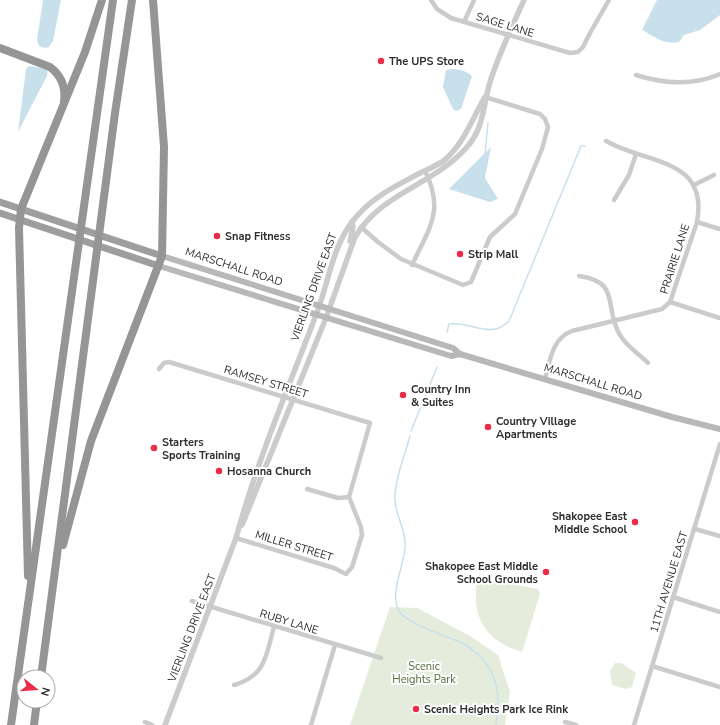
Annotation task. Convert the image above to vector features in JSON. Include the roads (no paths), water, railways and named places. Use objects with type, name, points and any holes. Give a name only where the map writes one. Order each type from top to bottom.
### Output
[{"type":"highway","points":[[19,669],[26,603],[28,557],[20,219],[21,209],[88,46],[102,0]]},
{"type":"highway","points":[[19,669],[113,0]]},
{"type":"highway","points":[[42,669],[86,332],[132,0]]},
{"type":"highway","points":[[55,579],[91,441],[162,256],[164,147],[153,0]]},
{"type":"highway","points":[[2,50],[50,67],[57,72],[64,85],[62,110]]},
{"type":"highway","name":"MARSCHALL ROAD","points":[[0,202],[162,256]]},
{"type":"highway","name":"MARSCHALL ROAD","points":[[0,213],[159,266]]},
{"type":"highway","points":[[11,725],[16,691]]},
{"type":"highway","points":[[34,725],[36,709]]},
{"type":"main road","name":"MARSCHALL ROAD","points":[[162,256],[453,348],[460,354],[672,417],[720,429]]},
{"type":"main road","name":"MARSCHALL ROAD","points":[[159,266],[451,356],[460,354]]},
{"type":"street","name":"SAGE LANE","points":[[431,0],[437,9],[444,14],[464,22],[565,53],[574,53],[580,50],[610,0]]},
{"type":"street","points":[[464,22],[474,0]]},
{"type":"street","name":"VIERLING DRIVE EAST","points":[[165,725],[211,607],[284,396],[316,315],[337,251],[346,230],[369,203],[379,196],[442,162],[457,147],[485,97],[508,35],[524,0]]},
{"type":"street","points":[[636,75],[654,81],[678,83],[698,82],[720,74]]},
{"type":"street","points":[[361,227],[378,242],[412,265],[463,285],[472,282],[490,237],[515,214],[542,150],[548,127],[545,119],[540,114],[485,97]]},
{"type":"street","name":"VIERLING DRIVE EAST","points":[[236,538],[250,510],[330,309],[349,250],[361,227],[383,205],[455,160],[469,145],[482,123],[485,97]]},
{"type":"street","name":"PRAIRIE LANE","points":[[545,379],[556,345],[562,336],[572,331],[662,309],[670,302],[697,222],[699,203],[694,185],[682,172],[672,165],[620,149],[606,141]]},
{"type":"street","points":[[614,200],[629,175],[636,154]]},
{"type":"street","points":[[412,265],[435,210],[434,191],[425,171]]},
{"type":"street","points":[[694,185],[714,175]]},
{"type":"street","points":[[349,250],[354,227],[352,222]]},
{"type":"street","points":[[697,222],[720,229]]},
{"type":"street","points":[[579,276],[594,278],[603,284],[608,294],[620,336],[648,363]]},
{"type":"street","points":[[670,302],[720,318]]},
{"type":"street","name":"RAMSEY STREET","points":[[159,369],[164,363],[169,362],[370,423],[349,498]]},
{"type":"street","name":"11TH AVENUE EAST","points":[[634,725],[673,597],[718,461],[720,444]]},
{"type":"street","points":[[307,489],[338,498],[349,498]]},
{"type":"street","name":"MILLER STREET","points":[[236,538],[334,568],[346,574],[352,567],[362,535],[361,527],[349,498]]},
{"type":"street","points":[[695,528],[720,536]]},
{"type":"street","points":[[673,597],[720,612]]},
{"type":"street","name":"RUBY LANE","points":[[192,601],[335,646],[381,658]]},
{"type":"street","points":[[234,685],[248,681],[262,666],[274,627]]},
{"type":"street","points":[[311,725],[335,646]]},
{"type":"street","points":[[652,666],[720,687]]},
{"type":"street","points":[[145,722],[152,725]]},
{"type":"street","points":[[565,722],[576,725]]},
{"type":"water","points":[[43,0],[61,0],[53,41],[49,47],[45,48],[39,46],[37,40]]},
{"type":"water","points":[[657,0],[720,0],[720,15],[700,30],[684,35],[679,42],[668,42],[655,38],[642,30]]},
{"type":"water","points":[[29,66],[48,69],[47,76],[18,132],[26,69]]},
{"type":"water","points":[[457,69],[472,76],[461,109],[456,111],[453,109],[443,87],[446,70]]},
{"type":"water","points":[[491,147],[485,178],[498,199],[490,202],[449,189]]},
{"type":"waterway","points":[[485,153],[488,123]]},
{"type":"waterway","points":[[447,332],[449,324],[465,325],[488,330],[495,329],[509,321],[581,146],[585,146]]},
{"type":"waterway","points":[[411,431],[437,367]]},
{"type":"waterway","points":[[410,436],[399,473],[395,495],[396,508],[405,541],[404,555],[396,588],[396,604],[399,611],[411,621],[464,644],[483,660],[490,669],[497,689],[498,712],[496,725]]},
{"type":"place","name":"The UPS Store","points":[[381,61]]},
{"type":"place","name":"Snap Fitness","points":[[217,236]]},
{"type":"place","name":"Strip Mall","points":[[460,254]]},
{"type":"place","name":"Country Inn & Suites","points":[[403,395]]},
{"type":"place","name":"Country Village Apartments","points":[[488,427]]},
{"type":"place","name":"Starters Sports Training","points":[[154,448]]},
{"type":"place","name":"Hosanna Church","points":[[219,471]]},
{"type":"place","name":"Shakopee East Middle School","points":[[635,522]]},
{"type":"place","name":"Shakopee East Middle School Grounds","points":[[546,572]]},
{"type":"place","name":"Scenic Heights Park Ice Rink","points":[[416,709]]},
{"type":"park label","name":"Scenic Heights Park","points":[[424,672]]}]
